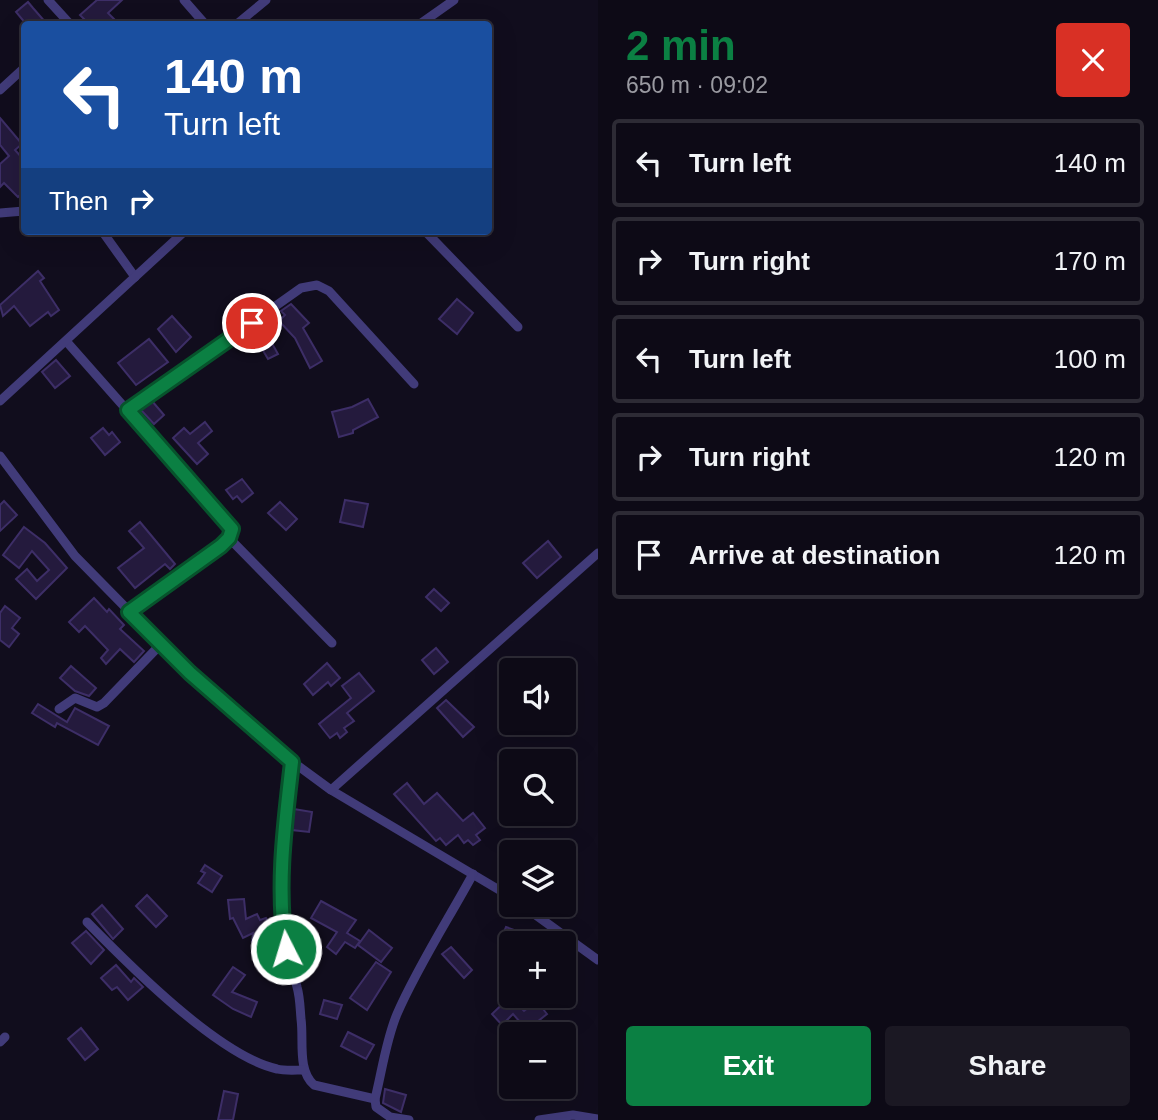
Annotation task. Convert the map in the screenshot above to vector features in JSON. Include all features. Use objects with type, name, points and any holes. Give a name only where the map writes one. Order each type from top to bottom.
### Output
[{"type":"street","points":[[48,0],[66,21]]},
{"type":"street","points":[[184,0],[202,21]]},
{"type":"street","points":[[241,21],[266,0]]},
{"type":"street","points":[[424,21],[454,0]]},
{"type":"street","points":[[0,90],[21,71]]},
{"type":"street","points":[[0,213],[21,211]]},
{"type":"street","points":[[106,235],[135,277]]},
{"type":"street","points":[[0,401],[181,235]]},
{"type":"street","points":[[429,235],[518,327]]},
{"type":"street","points":[[128,410],[302,288],[317,285],[329,292],[414,384]]},
{"type":"street","points":[[66,341],[226,519],[232,529],[229,538],[129,612]]},
{"type":"street","points":[[0,456],[75,556],[190,673],[292,762],[331,790],[499,890]]},
{"type":"street","points":[[229,538],[332,643]]},
{"type":"street","points":[[331,790],[598,553]]},
{"type":"street","points":[[60,709],[75,698],[97,707],[104,703],[161,644]]},
{"type":"street","points":[[292,762],[283,844],[283,930],[289,968],[297,986],[304,1070],[307,1080],[314,1085],[375,1098]]},
{"type":"street","points":[[409,1120],[390,1117],[376,1107],[375,1098],[396,1016],[473,874]]},
{"type":"street","points":[[539,917],[598,960]]},
{"type":"street","points":[[87,922],[143,979],[236,1051],[278,1069],[304,1070]]},
{"type":"street","points":[[539,1120],[573,1115],[598,1119]]},
{"type":"building","points":[[97,0],[122,0],[108,13],[116,21],[86,21],[80,15]]},
{"type":"building","points":[[28,2],[44,21],[24,21],[16,12]]},
{"type":"building","points":[[0,118],[21,143],[15,150],[21,157],[21,194],[18,197],[4,183],[0,187],[0,164],[9,156],[0,145]]},
{"type":"building","points":[[38,271],[44,278],[40,281],[59,310],[51,316],[48,312],[30,326],[14,306],[3,316],[0,305]]},
{"type":"building","points":[[457,299],[473,313],[457,334],[439,319]]},
{"type":"building","points":[[291,304],[309,323],[303,328],[322,361],[310,368],[295,338],[279,321],[285,315],[281,311]]},
{"type":"building","points":[[172,316],[191,337],[176,352],[158,329]]},
{"type":"building","points":[[265,331],[278,354],[268,359],[255,337]]},
{"type":"building","points":[[149,339],[168,362],[136,385],[118,363]]},
{"type":"building","points":[[56,360],[70,376],[55,388],[42,372]]},
{"type":"building","points":[[368,399],[378,417],[353,430],[353,433],[339,437],[332,412]]},
{"type":"building","points":[[152,401],[164,415],[154,424],[141,410]]},
{"type":"building","points":[[205,422],[212,431],[198,443],[208,454],[197,464],[173,438],[184,428],[190,434]]},
{"type":"building","points":[[103,428],[109,435],[112,432],[120,442],[105,455],[91,438]]},
{"type":"building","points":[[242,479],[253,493],[242,502],[237,496],[233,499],[226,490]]},
{"type":"building","points":[[345,500],[368,504],[363,527],[340,522]]},
{"type":"building","points":[[4,501],[17,515],[0,531],[0,505]]},
{"type":"building","points":[[280,502],[297,519],[286,530],[268,513]]},
{"type":"building","points":[[140,522],[175,564],[170,569],[165,564],[135,588],[118,568],[144,548],[129,531]]},
{"type":"building","points":[[24,527],[45,543],[67,568],[36,599],[16,579],[27,569],[37,581],[49,570],[32,551],[19,568],[3,555]]},
{"type":"building","points":[[548,541],[561,557],[537,578],[523,563]]},
{"type":"building","points":[[434,589],[449,603],[441,611],[426,597]]},
{"type":"building","points":[[94,598],[107,612],[109,609],[124,625],[120,629],[144,651],[134,662],[120,649],[106,664],[101,658],[108,650],[85,626],[79,632],[69,622]]},
{"type":"building","points":[[5,606],[20,618],[12,628],[19,634],[9,647],[0,640],[0,613]]},
{"type":"building","points":[[436,648],[448,662],[434,674],[422,660]]},
{"type":"building","points":[[327,663],[340,678],[331,686],[328,682],[313,695],[304,684]]},
{"type":"building","points":[[71,666],[96,688],[89,696],[75,691],[60,678]]},
{"type":"building","points":[[359,673],[374,691],[347,713],[354,721],[344,728],[347,732],[340,738],[337,733],[330,738],[319,724],[351,698],[342,686]]},
{"type":"building","points":[[446,700],[474,727],[463,737],[437,708]]},
{"type":"building","points":[[38,704],[67,722],[75,708],[109,726],[98,745],[57,723],[55,727],[32,713]]},
{"type":"building","points":[[407,783],[424,804],[437,793],[463,821],[473,813],[485,828],[476,835],[480,840],[473,845],[468,840],[464,843],[458,835],[446,845],[440,838],[436,841],[394,794]]},
{"type":"building","points":[[294,809],[312,812],[309,832],[292,830]]},
{"type":"building","points":[[205,865],[222,876],[212,892],[198,883],[205,873],[201,871]]},
{"type":"building","points":[[147,895],[167,916],[156,927],[136,906]]},
{"type":"building","points":[[244,899],[246,919],[257,914],[260,920],[266,918],[273,931],[252,941],[253,933],[243,938],[233,918],[230,919],[228,900]]},
{"type":"building","points":[[321,901],[356,920],[347,933],[360,941],[355,948],[345,942],[336,954],[327,947],[337,932],[311,918]]},
{"type":"building","points":[[102,905],[123,929],[113,939],[92,914]]},
{"type":"building","points":[[369,930],[392,948],[381,962],[358,945]]},
{"type":"building","points":[[86,931],[104,950],[91,964],[72,943]]},
{"type":"building","points":[[451,947],[472,970],[464,978],[442,954]]},
{"type":"building","points":[[376,962],[391,972],[367,1010],[350,998]]},
{"type":"building","points":[[116,965],[131,982],[134,978],[143,987],[128,1000],[117,987],[112,990],[101,978]]},
{"type":"building","points":[[233,967],[245,975],[232,992],[257,1002],[251,1017],[213,995]]},
{"type":"building","points":[[324,1000],[342,1005],[337,1019],[320,1014]]},
{"type":"building","points":[[499,1007],[521,1008],[524,1011],[528,1008],[544,1008],[547,1014],[537,1022],[520,1022],[513,1014],[505,1022],[499,1022],[492,1014]]},
{"type":"building","points":[[81,1028],[98,1049],[85,1060],[68,1039]]},
{"type":"building","points":[[348,1032],[374,1045],[366,1059],[341,1046]]},
{"type":"building","points":[[385,1089],[406,1095],[401,1112],[383,1103]]},
{"type":"building","points":[[224,1091],[238,1094],[233,1120],[218,1120]]},
{"type":"route","points":[[252,323],[128,410],[232,529],[229,538],[221,546],[129,612],[190,673],[292,762],[283,844],[283,930],[286,949]]}]
